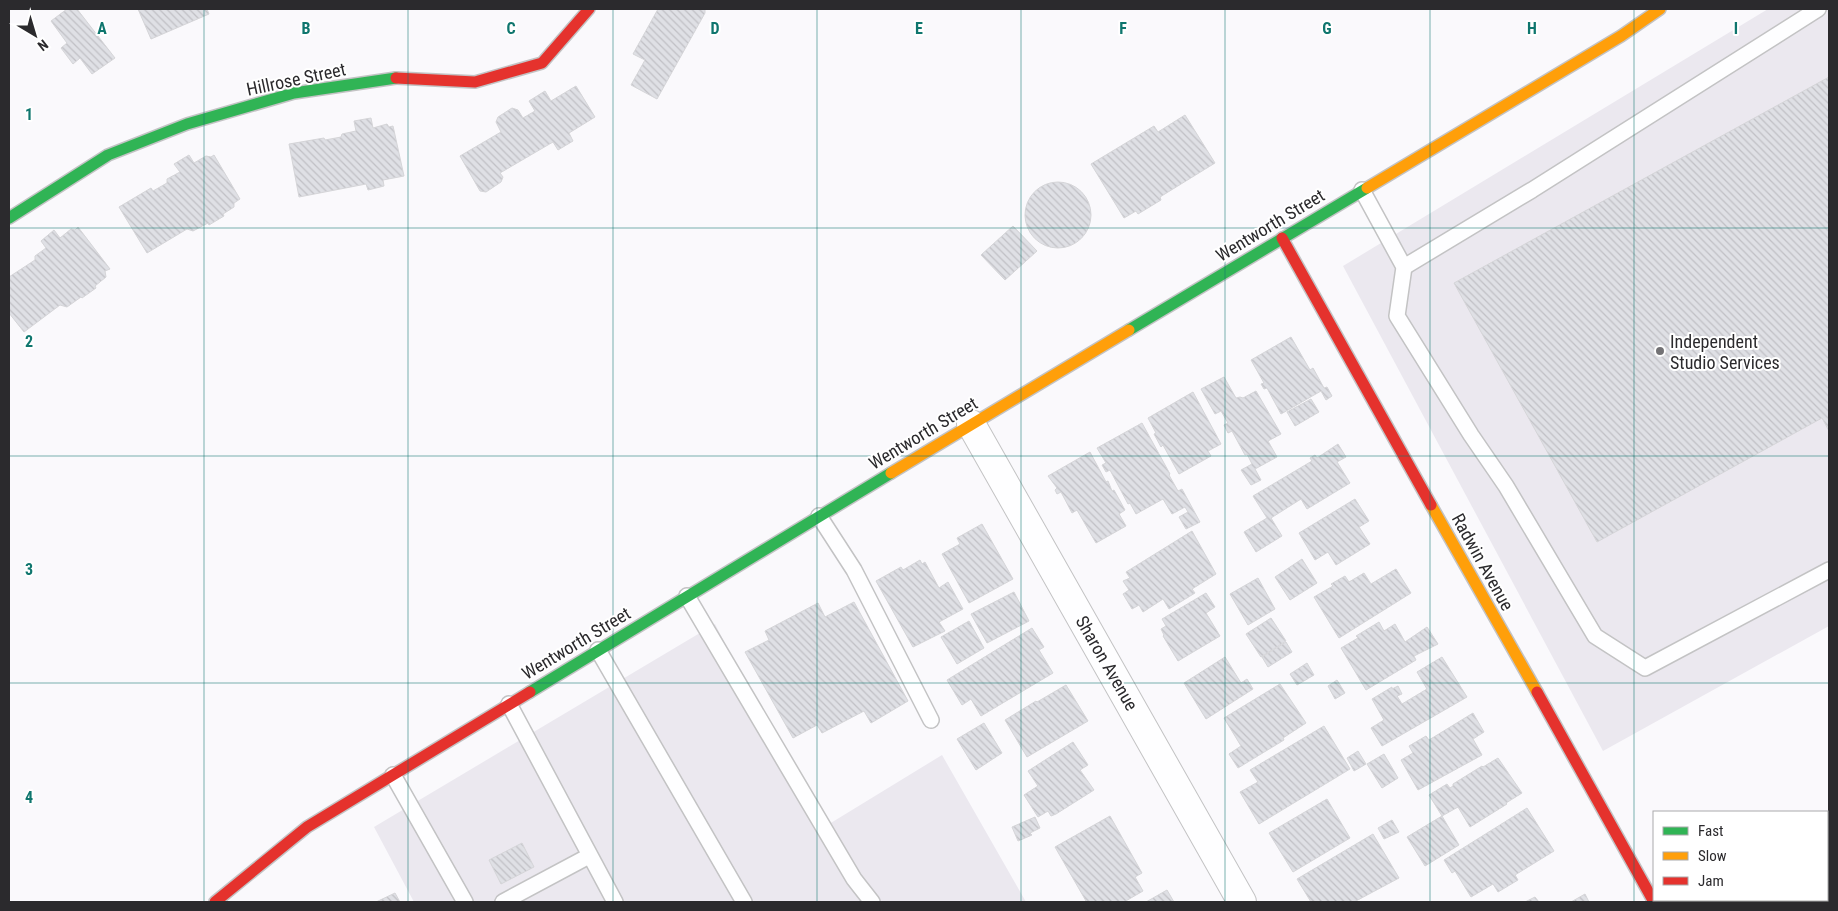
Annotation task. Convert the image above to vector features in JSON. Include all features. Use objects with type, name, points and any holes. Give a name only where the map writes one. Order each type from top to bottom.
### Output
[{"type":"main road","name":"Hillrose Street","points":[[9,218],[108,155],[188,124],[294,93],[394,78],[475,82],[542,63],[589,9]]},
{"type":"main road","name":"Wentworth Street","points":[[215,902],[307,827],[971,424],[1621,36],[1660,9]]},
{"type":"main road","name":"Radwin Avenue","points":[[1282,238],[1653,900]]},
{"type":"street","name":"Sharon Avenue","points":[[971,424],[1242,902]]},
{"type":"lane","points":[[1404,267],[1532,190],[1818,9]]},
{"type":"lane","points":[[1362,190],[1404,267],[1397,316],[1471,435],[1506,486],[1594,636],[1645,668],[1829,570]]},
{"type":"lane","points":[[819,516],[854,570],[931,720]]},
{"type":"lane","points":[[687,596],[854,879],[872,902]]},
{"type":"lane","points":[[598,650],[744,902]]},
{"type":"lane","points":[[509,704],[615,902]]},
{"type":"lane","points":[[393,775],[466,902]]},
{"type":"lane","points":[[503,902],[589,856]]},
{"type":"shaded area","points":[[1768,9],[1829,9],[1829,626],[1603,751],[1343,266]]},
{"type":"shaded area","points":[[715,624],[821,829],[942,755],[1026,902],[414,902],[374,827]]},
{"type":"building","points":[[67,9],[77,9],[115,58],[92,74],[80,58],[73,64],[61,48],[67,43],[51,21]]},
{"type":"building","points":[[138,9],[207,9],[209,14],[151,39]]},
{"type":"building","points":[[658,9],[705,9],[705,13],[657,99],[631,85],[645,60],[633,54]]},
{"type":"building","name":"Independent Studio Services","points":[[1829,77],[1829,431],[1822,418],[1597,542],[1454,283]]},
{"type":"building","points":[[576,86],[595,117],[569,133],[573,141],[558,150],[553,142],[500,173],[503,177],[501,182],[486,192],[480,191],[460,156],[501,132],[496,122],[498,117],[512,108],[518,110],[523,118],[535,111],[529,101],[545,91],[551,101]]},
{"type":"building","points":[[1185,115],[1215,163],[1160,197],[1161,200],[1138,214],[1136,211],[1124,218],[1091,164],[1154,126],[1158,132]]},
{"type":"building","points":[[371,118],[373,128],[387,124],[389,127],[393,126],[404,176],[383,180],[384,186],[368,190],[366,184],[299,197],[289,144],[341,137],[342,134],[356,131],[354,121]]},
{"type":"building","points":[[189,155],[194,163],[206,156],[211,157],[214,155],[240,199],[234,203],[234,207],[223,214],[224,216],[209,225],[208,223],[193,231],[187,229],[147,253],[119,207],[151,188],[153,191],[167,183],[167,179],[180,172],[174,164]]},
{"type":"building","points":[[1058,182],[1071,185],[1081,192],[1088,202],[1091,215],[1088,228],[1081,238],[1071,245],[1058,248],[1045,245],[1035,238],[1028,228],[1025,215],[1028,202],[1035,192],[1045,185]]},
{"type":"building","points":[[1013,226],[1037,251],[1005,280],[981,255]]},
{"type":"building","points":[[78,227],[110,269],[105,271],[106,277],[95,286],[96,288],[82,298],[67,307],[60,305],[24,332],[9,313],[9,277],[35,260],[35,256],[46,248],[41,241],[54,230],[60,238],[71,229],[75,230]]},
{"type":"building","points":[[1291,337],[1310,370],[1313,368],[1324,388],[1327,387],[1332,396],[1326,400],[1321,391],[1281,414],[1267,388],[1264,389],[1261,384],[1264,383],[1251,360]]},
{"type":"building","points":[[1224,377],[1236,398],[1243,398],[1256,391],[1281,434],[1268,441],[1277,457],[1255,469],[1261,480],[1251,485],[1241,470],[1252,464],[1247,454],[1245,455],[1232,431],[1228,433],[1224,425],[1228,423],[1221,411],[1215,414],[1201,389]]},
{"type":"building","points":[[1193,392],[1221,444],[1208,451],[1211,456],[1179,474],[1163,445],[1161,447],[1148,418]]},
{"type":"building","points":[[1311,399],[1319,412],[1295,426],[1287,412]]},
{"type":"building","points":[[1142,423],[1178,491],[1182,489],[1200,522],[1186,529],[1179,517],[1188,512],[1185,507],[1172,514],[1163,499],[1136,514],[1130,503],[1128,504],[1110,470],[1106,472],[1102,465],[1106,463],[1097,448]]},
{"type":"building","points":[[1338,444],[1346,457],[1337,462],[1350,483],[1307,509],[1301,499],[1271,518],[1282,536],[1256,552],[1244,532],[1267,518],[1253,496],[1312,461],[1310,458],[1315,455],[1317,458]]},
{"type":"building","points":[[1090,452],[1106,482],[1108,481],[1112,491],[1114,490],[1125,510],[1119,514],[1126,526],[1096,543],[1077,510],[1072,513],[1061,492],[1057,494],[1055,490],[1057,488],[1048,476]]},
{"type":"building","points":[[1355,499],[1369,521],[1359,527],[1370,544],[1336,565],[1328,552],[1315,560],[1299,533]]},
{"type":"building","points":[[982,524],[1013,579],[969,603],[942,554],[960,544],[957,538]]},
{"type":"building","points":[[1192,531],[1216,574],[1192,589],[1195,593],[1169,609],[1163,599],[1143,612],[1139,605],[1132,609],[1123,594],[1129,590],[1123,581],[1130,578],[1126,572]]},
{"type":"building","points":[[1302,559],[1317,583],[1290,600],[1275,577]]},
{"type":"building","points":[[920,560],[922,564],[925,562],[939,588],[948,582],[963,609],[939,622],[945,631],[913,647],[876,581],[901,567],[903,570]]},
{"type":"building","points":[[1396,569],[1411,593],[1339,638],[1314,597],[1333,586],[1331,584],[1345,576],[1349,582],[1364,573],[1371,584]]},
{"type":"building","points":[[1258,578],[1275,609],[1248,625],[1230,594]]},
{"type":"building","points":[[1014,592],[1029,621],[987,643],[971,614]]},
{"type":"building","points":[[1206,593],[1215,607],[1206,613],[1220,636],[1178,661],[1163,636],[1161,629],[1166,626],[1162,619]]},
{"type":"building","points":[[854,602],[908,701],[871,723],[864,711],[822,733],[817,725],[793,738],[745,652],[769,640],[765,631],[818,603],[825,617]]},
{"type":"building","points":[[1271,618],[1286,641],[1261,657],[1246,634]]},
{"type":"building","points":[[969,621],[984,648],[957,664],[941,637]]},
{"type":"building","points":[[1379,622],[1384,631],[1395,624],[1405,642],[1427,627],[1438,644],[1414,656],[1416,660],[1366,690],[1341,648]]},
{"type":"building","points":[[1032,628],[1044,647],[1039,650],[1053,673],[981,716],[971,699],[962,705],[947,680]]},
{"type":"building","points":[[1286,642],[1292,652],[1268,667],[1262,657]]},
{"type":"building","points":[[1225,657],[1241,683],[1247,679],[1253,689],[1206,719],[1184,683]]},
{"type":"building","points":[[1442,657],[1467,697],[1382,746],[1371,728],[1384,720],[1372,699],[1392,687],[1392,689],[1398,686],[1402,694],[1397,696],[1402,704],[1427,689],[1417,672]]},
{"type":"building","points":[[1307,663],[1314,675],[1297,685],[1290,674]]},
{"type":"building","points":[[1337,680],[1345,693],[1335,699],[1328,686]]},
{"type":"building","points":[[1280,684],[1306,723],[1283,738],[1284,740],[1238,768],[1229,754],[1241,746],[1224,718]]},
{"type":"building","points":[[1066,685],[1088,721],[1027,757],[1005,720]]},
{"type":"building","points":[[1473,713],[1484,732],[1473,739],[1482,755],[1418,790],[1401,760],[1413,753],[1409,746],[1426,736],[1429,740]]},
{"type":"building","points":[[984,723],[1002,753],[976,770],[957,739]]},
{"type":"building","points":[[1324,726],[1350,769],[1259,824],[1240,792],[1258,782],[1250,770]]},
{"type":"building","points":[[1073,742],[1088,765],[1080,770],[1094,790],[1056,814],[1051,816],[1048,811],[1038,817],[1024,795],[1038,786],[1028,771]]},
{"type":"building","points":[[1358,751],[1366,764],[1354,771],[1347,758]]},
{"type":"building","points":[[1384,754],[1398,778],[1382,788],[1367,764]]},
{"type":"building","points":[[1498,758],[1522,793],[1470,827],[1458,807],[1442,816],[1429,795],[1447,784],[1450,788],[1453,784]]},
{"type":"building","points":[[1327,799],[1350,838],[1293,872],[1269,833]]},
{"type":"building","points":[[1527,808],[1554,851],[1515,875],[1518,880],[1498,892],[1493,884],[1471,897],[1455,871],[1452,873],[1444,860]]},
{"type":"building","points":[[1110,816],[1142,873],[1135,877],[1143,891],[1124,902],[1084,902],[1086,901],[1055,847]]},
{"type":"building","points":[[1442,816],[1459,845],[1425,866],[1407,837]]},
{"type":"building","points":[[1035,817],[1040,828],[1030,833],[1032,835],[1018,841],[1012,827]]},
{"type":"building","points":[[1392,820],[1399,832],[1384,839],[1378,828]]},
{"type":"building","points":[[1373,834],[1399,878],[1354,902],[1311,902],[1297,879]]},
{"type":"building","points":[[522,843],[534,867],[501,884],[489,860]]},
{"type":"building","points":[[1167,890],[1174,902],[1146,902]]},
{"type":"building","points":[[395,893],[400,902],[376,902]]},
{"type":"building","points":[[1585,894],[1589,902],[1571,902]]},
{"type":"building","points":[[1535,897],[1539,902],[1525,902]]},
{"type":"traffic: fast","points":[[9,218],[108,155],[187,124],[294,93],[396,78]]},
{"type":"traffic: fast","points":[[1129,330],[1367,188]]},
{"type":"traffic: fast","points":[[530,692],[891,473]]},
{"type":"traffic: slow","points":[[1367,188],[1621,36],[1660,9]]},
{"type":"traffic: slow","points":[[891,473],[1129,330]]},
{"type":"traffic: slow","points":[[1431,505],[1537,692]]},
{"type":"traffic: jam","points":[[396,78],[475,82],[542,63],[589,9]]},
{"type":"traffic: jam","points":[[1282,238],[1431,505]]},
{"type":"traffic: jam","points":[[215,902],[307,827],[530,692]]},
{"type":"traffic: jam","points":[[1537,692],[1653,900]]},
{"type":"place","name":"Independent Studio Services","points":[[1660,351]]}]
